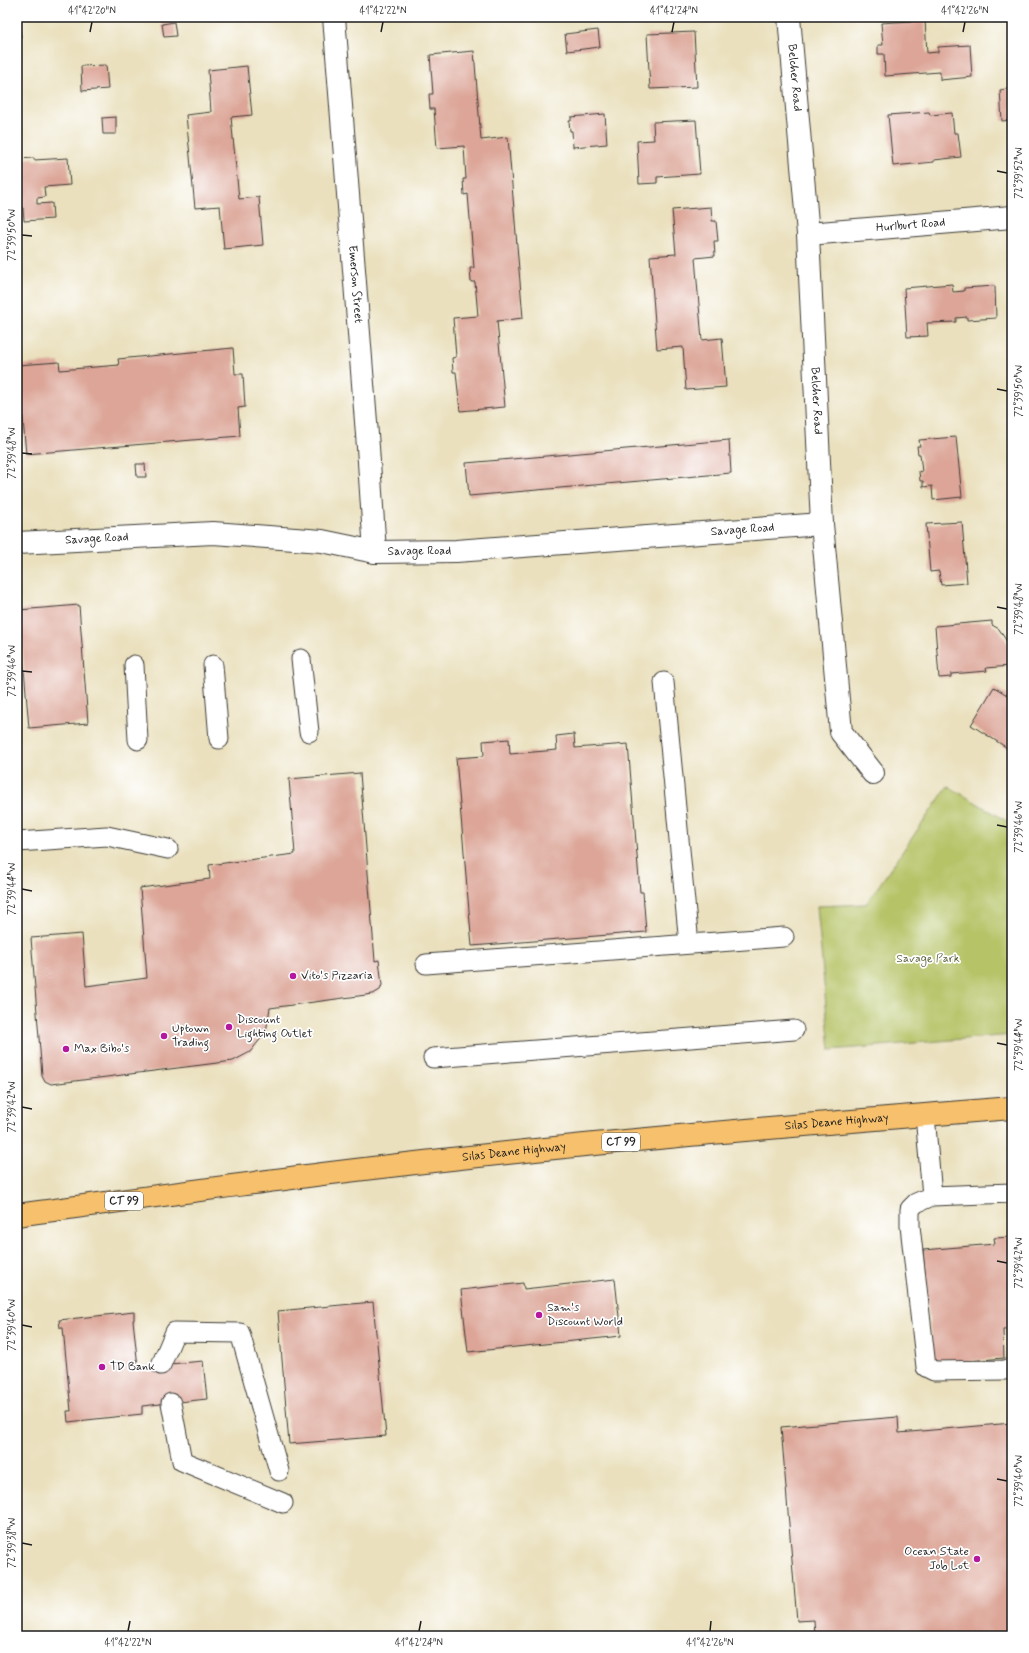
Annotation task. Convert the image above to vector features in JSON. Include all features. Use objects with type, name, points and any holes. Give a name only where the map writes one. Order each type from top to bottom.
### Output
[{"type":"main road","name":"Silas Deane Highway","points":[[17,1215],[331,1173],[465,1158],[739,1130],[1012,1108]]},
{"type":"street","name":"Emerson Street","points":[[334,17],[375,552]]},
{"type":"street","name":"Belcher Road","points":[[789,17],[808,234],[822,524],[841,732],[873,773]]},
{"type":"street","name":"Hurlburt Road","points":[[808,234],[1012,217]]},
{"type":"street","name":"Savage Road","points":[[17,543],[213,533],[322,540],[375,552],[456,551],[822,524]]},
{"type":"lane","points":[[301,659],[309,732]]},
{"type":"lane","points":[[134,665],[138,740]]},
{"type":"lane","points":[[213,665],[219,738]]},
{"type":"lane","points":[[664,682],[689,944]]},
{"type":"lane","points":[[17,842],[107,836],[168,849]]},
{"type":"lane","points":[[426,964],[784,937]]},
{"type":"lane","points":[[433,1058],[794,1030]]},
{"type":"lane","points":[[925,1115],[932,1196]]},
{"type":"lane","points":[[1012,1193],[932,1196],[916,1203],[910,1209],[910,1226],[926,1367],[934,1371],[1004,1370],[1012,1368]]},
{"type":"lane","points":[[161,1365],[175,1332],[240,1333],[279,1471]]},
{"type":"lane","points":[[171,1403],[182,1461],[283,1503]]},
{"type":"green space","name":"Savage Park","points":[[948,786],[1012,824],[1012,1035],[830,1050],[817,906],[866,904]]},
{"type":"building","points":[[17,17],[21,37],[17,38]]},
{"type":"building","points":[[925,20],[927,53],[938,52],[938,47],[970,45],[972,77],[940,80],[940,72],[885,76],[884,54],[878,54],[878,45],[883,45],[881,23]]},
{"type":"building","points":[[174,22],[176,36],[164,37],[162,24]]},
{"type":"building","points":[[598,30],[600,47],[567,51],[565,34]]},
{"type":"building","points":[[694,32],[697,87],[650,89],[647,34]]},
{"type":"building","points":[[474,51],[481,140],[508,137],[523,318],[497,321],[505,407],[460,411],[456,372],[453,372],[452,358],[456,357],[453,318],[478,316],[475,282],[471,282],[470,268],[474,268],[468,194],[464,195],[463,179],[466,179],[464,146],[437,148],[434,109],[430,109],[429,94],[433,94],[430,55]]},
{"type":"building","points":[[106,65],[108,89],[82,91],[81,66]]},
{"type":"building","points":[[247,66],[252,115],[231,117],[239,199],[259,197],[263,245],[224,249],[220,206],[195,208],[186,115],[211,112],[208,70]]},
{"type":"building","points":[[1012,88],[1012,120],[1002,121],[1000,90]]},
{"type":"building","points":[[929,112],[930,115],[952,113],[954,133],[958,133],[961,157],[934,160],[934,162],[893,166],[888,115]]},
{"type":"building","points":[[605,114],[607,144],[573,147],[572,131],[570,131],[569,121],[571,121],[571,117]]},
{"type":"building","points":[[116,117],[116,134],[103,134],[102,118]]},
{"type":"building","points":[[696,120],[700,174],[657,177],[657,183],[639,184],[637,141],[654,140],[653,122]]},
{"type":"building","points":[[34,158],[34,160],[68,158],[70,185],[44,187],[45,197],[37,198],[37,204],[52,203],[53,219],[24,221],[23,208],[17,208],[17,159]]},
{"type":"building","points":[[711,207],[712,221],[716,221],[718,241],[714,241],[715,256],[695,258],[702,340],[722,338],[726,387],[686,390],[683,347],[657,349],[650,256],[676,254],[672,210]]},
{"type":"building","points":[[952,284],[953,292],[964,291],[964,288],[995,286],[996,318],[967,320],[967,317],[956,318],[956,322],[927,323],[928,336],[907,337],[904,288]]},
{"type":"building","points":[[233,348],[235,374],[243,374],[245,407],[238,408],[240,436],[26,454],[18,365],[59,362],[60,370],[119,365],[118,359]]},
{"type":"building","points":[[956,437],[962,497],[933,500],[932,486],[923,487],[923,481],[920,481],[919,471],[922,472],[920,454],[918,454],[917,446],[920,446],[919,440]]},
{"type":"building","points":[[729,440],[731,473],[469,496],[466,463]]},
{"type":"building","points":[[136,464],[145,464],[146,477],[137,477]]},
{"type":"building","points":[[962,522],[967,583],[941,585],[939,571],[930,572],[926,524]]},
{"type":"building","points":[[79,605],[88,723],[29,728],[19,610]]},
{"type":"building","points":[[992,621],[992,625],[999,629],[1009,645],[1010,666],[986,668],[987,671],[951,674],[951,677],[939,678],[935,626]]},
{"type":"building","points":[[994,687],[1012,698],[1012,751],[971,725]]},
{"type":"building","points":[[574,734],[575,748],[628,744],[640,892],[643,892],[646,932],[472,946],[456,758],[484,756],[483,741],[509,739],[510,754],[557,750],[556,736]]},
{"type":"building","points":[[360,773],[375,961],[379,960],[382,985],[380,990],[373,994],[270,1008],[266,1032],[250,1052],[233,1061],[51,1084],[45,1081],[42,1075],[31,938],[82,934],[86,986],[147,978],[140,888],[210,879],[209,865],[295,854],[289,779]]},
{"type":"building","points":[[1012,1237],[1012,1329],[1003,1330],[1004,1358],[933,1364],[923,1250],[995,1244],[994,1238]]},
{"type":"building","points":[[615,1279],[621,1336],[468,1352],[461,1290],[523,1283],[524,1289]]},
{"type":"building","points":[[373,1302],[386,1436],[289,1444],[278,1311]]},
{"type":"building","points":[[134,1312],[133,1320],[138,1367],[203,1361],[207,1399],[142,1406],[142,1414],[68,1422],[67,1411],[71,1411],[63,1328],[60,1328],[59,1320]]},
{"type":"building","points":[[898,1417],[899,1433],[1012,1423],[1012,1636],[815,1636],[814,1620],[797,1621],[781,1427]]},
{"type":"place","name":"Vito's Pizzaria","points":[[293,976]]},
{"type":"place","name":"Discount Lighting Outlet","points":[[229,1027]]},
{"type":"place","name":"Uptown Trading","points":[[164,1036]]},
{"type":"place","name":"Max Bibo's","points":[[66,1049]]},
{"type":"place","name":"Sam's Discount World","points":[[539,1315]]},
{"type":"place","name":"TD Bank","points":[[102,1367]]},
{"type":"place","name":"Ocean State Job Lot","points":[[977,1559]]}]
